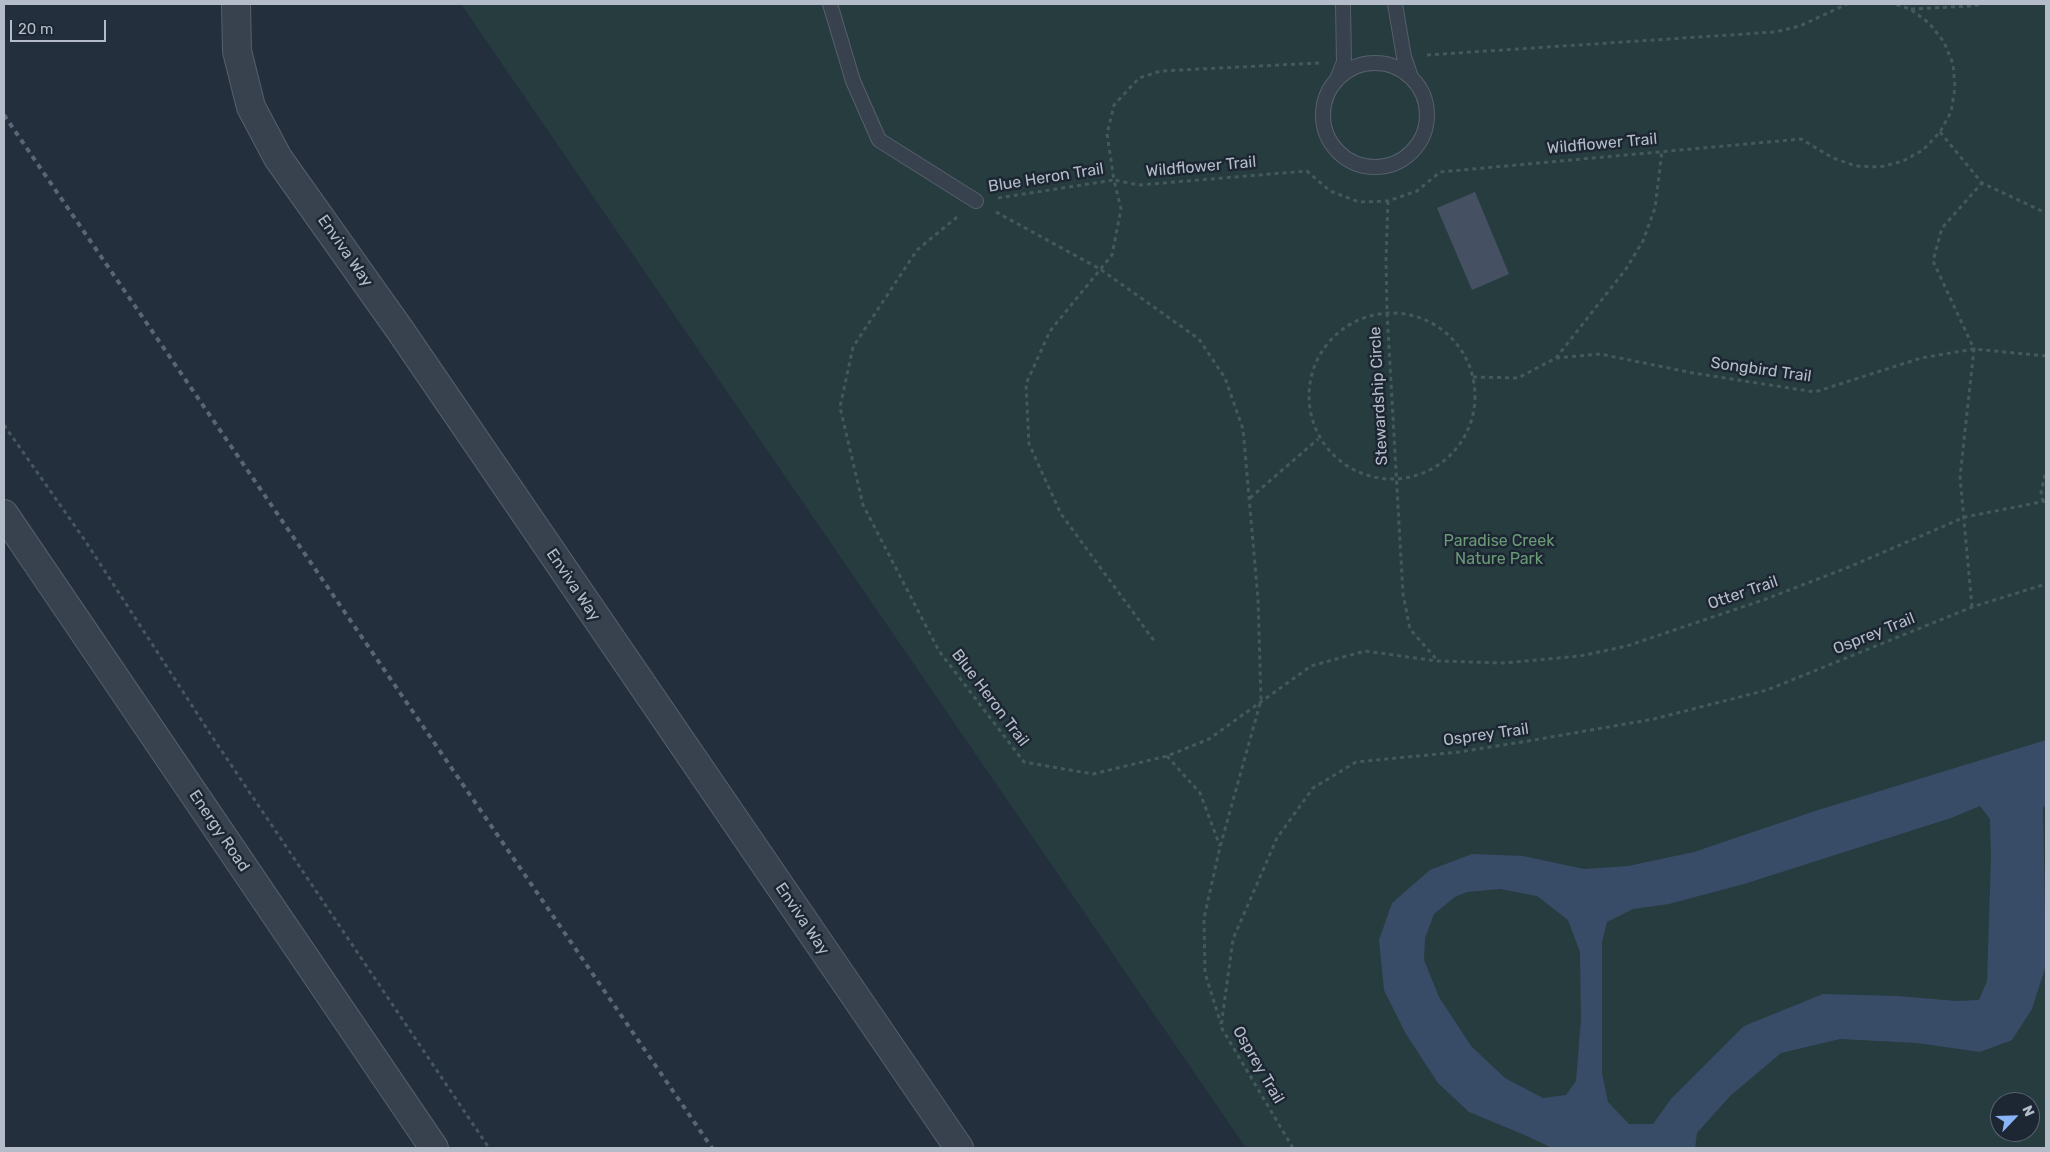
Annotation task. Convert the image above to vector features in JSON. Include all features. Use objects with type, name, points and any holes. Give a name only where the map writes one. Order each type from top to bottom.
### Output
[{"type":"street","name":"Enviva Way","points":[[236,4],[237,51],[251,108],[278,158],[400,330],[959,1148]]},
{"type":"street","name":"Energy Road","points":[[4,514],[434,1148]]},
{"type":"lane","points":[[830,4],[853,81],[880,140],[976,201]]},
{"type":"lane","points":[[1343,4],[1344,62],[1337,79],[1326,96],[1322,117],[1327,136],[1338,153],[1356,165],[1376,168],[1397,164],[1413,152],[1424,134],[1427,110],[1423,94],[1411,77],[1404,57],[1395,4]]},
{"type":"lane","points":[[1337,79],[1354,67],[1374,62],[1394,66],[1411,77]]},
{"type":"path","points":[[1114,180],[1106,134],[1114,105],[1139,78],[1161,71],[1344,62],[1775,32],[1800,26],[1847,4]]},
{"type":"path","name":"Wildflower Trail","points":[[1114,180],[1138,185],[1308,171],[1330,191],[1359,202],[1388,202],[1417,191],[1440,172],[1801,139],[1833,158],[1856,166],[1880,167],[1903,161],[1923,150],[1940,132],[1951,112],[1955,88],[1953,64],[1944,42],[1929,23],[1910,9],[1895,4]]},
{"type":"path","name":"Wildflower Trail","points":[[1910,9],[1982,4]]},
{"type":"path","points":[[1940,132],[1982,183],[2046,213]]},
{"type":"path","points":[[1556,358],[1626,269],[1643,241],[1655,208],[1662,151]]},
{"type":"path","name":"Blue Heron Trail","points":[[1155,642],[1061,514],[1029,444],[1026,384],[1050,330],[1112,255],[1121,209],[1114,180],[976,201],[917,250],[853,347],[840,407],[862,505],[939,651],[1024,762],[1093,774],[1167,756],[1209,739],[1261,700]]},
{"type":"path","points":[[1972,607],[1960,477],[1974,349],[1933,262],[1942,228],[1982,183]]},
{"type":"path","points":[[976,201],[1100,269],[1199,340],[1225,378],[1243,429],[1258,598],[1261,700],[1220,847],[1204,918],[1205,973],[1221,1027]]},
{"type":"path","name":"Stewardship Circle","points":[[1388,202],[1387,312],[1403,594],[1410,629],[1437,661]]},
{"type":"path","name":"Stewardship Circle","points":[[1387,312],[1420,317],[1448,334],[1468,360],[1473,376],[1476,392],[1471,424],[1454,452],[1428,472],[1396,480],[1364,475],[1336,458],[1318,439],[1308,400],[1313,367],[1330,339],[1356,319],[1387,312]]},
{"type":"path","name":"Songbird Trail","points":[[1473,376],[1518,378],[1556,358],[1600,354],[1693,373],[1815,392],[1921,358],[1974,349],[2046,356]]},
{"type":"path","points":[[4,425],[84,539],[213,738],[489,1148]]},
{"type":"path","points":[[1249,499],[1318,439]]},
{"type":"path","points":[[2044,502],[2041,492],[2046,470]]},
{"type":"path","name":"Otter Trail","points":[[1261,700],[1311,666],[1365,651],[1437,661],[1504,663],[1580,656],[1626,646],[1766,600],[1965,517],[2044,502]]},
{"type":"path","name":"Osprey Trail","points":[[1293,1148],[1221,1027],[1233,939],[1277,838],[1313,788],[1356,762],[1459,752],[1654,719],[1767,690],[1972,607],[2046,584]]},
{"type":"path","points":[[1167,756],[1200,793],[1220,847]]},
{"type":"green space","name":"Paradise Creek Nature Park","points":[[461,4],[2046,4],[2046,1148],[1246,1148]]},
{"type":"water","points":[[2046,740],[2046,804],[2043,808],[2046,965],[2032,1009],[2012,1040],[1980,1052],[1917,1043],[1840,1039],[1781,1053],[1730,1096],[1697,1133],[1695,1148],[1552,1148],[1469,1112],[1438,1083],[1406,1034],[1384,990],[1379,940],[1392,903],[1430,870],[1472,854],[1523,856],[1584,869],[1628,866],[1694,852],[1818,810]],"holes":[[[1980,806],[1990,819],[1991,857],[1987,981],[1979,1000],[1957,1001],[1897,996],[1823,994],[1744,1026],[1671,1099],[1653,1124],[1629,1124],[1608,1102],[1602,1073],[1602,942],[1607,922],[1633,909],[1669,904],[1744,884],[1951,818]],[[1500,889],[1537,896],[1568,920],[1580,952],[1581,1019],[1576,1081],[1566,1095],[1543,1098],[1505,1078],[1471,1046],[1439,997],[1424,960],[1425,938],[1434,914],[1455,897],[1467,892]]]},
{"type":"building","points":[[1475,192],[1509,274],[1472,290],[1437,208]]},
{"type":"railway","points":[[4,115],[712,1148]]}]
